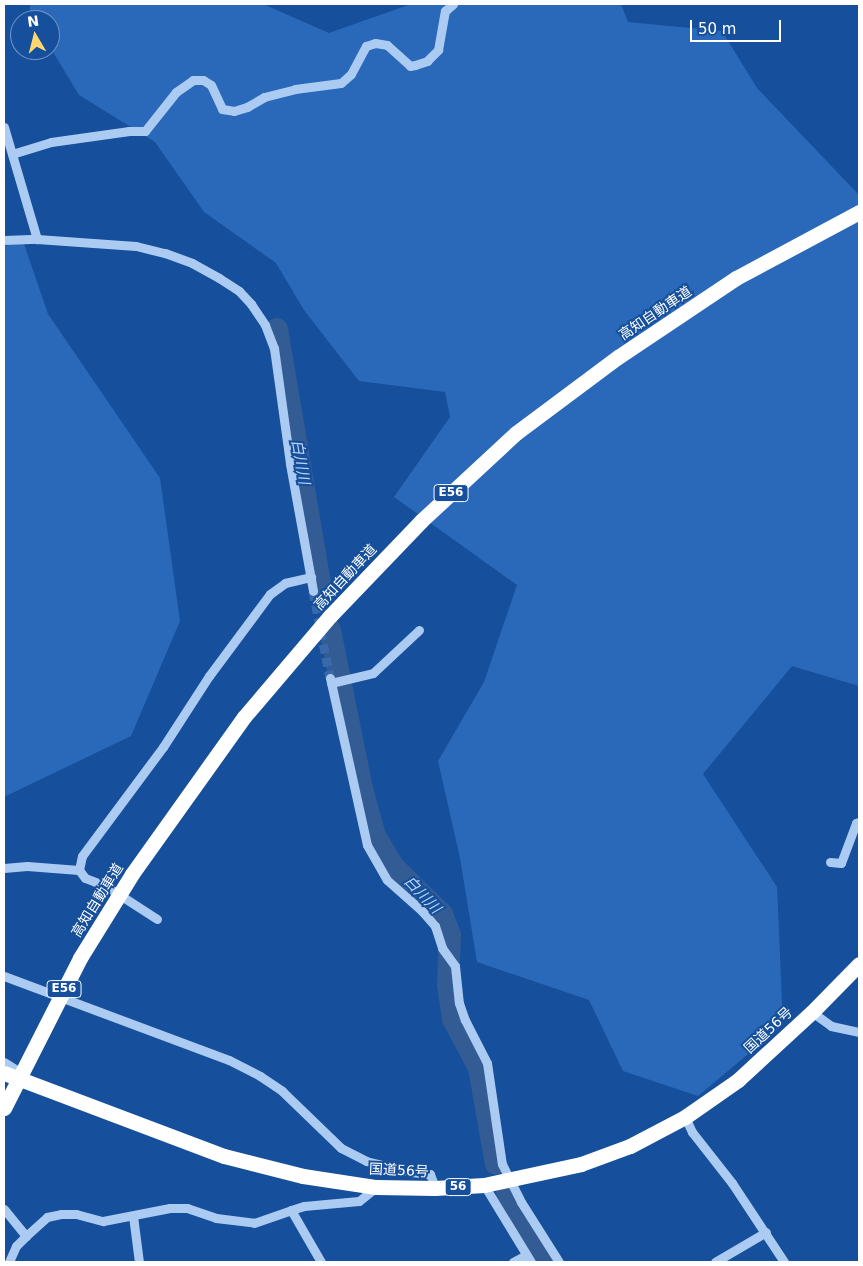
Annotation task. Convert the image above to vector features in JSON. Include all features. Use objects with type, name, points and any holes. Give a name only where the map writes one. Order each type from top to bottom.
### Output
[{"type":"highway","name":"高知自動車道","points":[[4,1108],[80,958],[132,874],[244,717],[330,616],[421,521],[516,433],[618,357],[736,278],[859,212]]},
{"type":"highway","name":"国道56号","points":[[4,1073],[224,1156],[303,1176],[376,1187],[435,1188],[484,1185],[589,1161],[630,1146],[685,1117],[738,1080],[812,1012],[859,964]]},
{"type":"street","points":[[12,154],[51,142],[129,131],[146,131],[176,92],[192,80],[202,80],[210,84],[222,109],[234,111],[247,108],[264,97],[296,89],[341,83],[351,74],[366,46],[375,43],[387,45],[410,66],[427,61],[438,50],[445,11],[453,4]]},
{"type":"street","points":[[4,127],[37,239]]},
{"type":"street","points":[[4,240],[37,239],[136,246],[165,253],[192,263],[219,278],[239,292],[251,304],[265,325],[274,348],[290,464],[313,590]]},
{"type":"street","points":[[79,870],[82,856],[163,747],[209,676],[270,594],[285,583],[311,577]]},
{"type":"street","points":[[419,630],[374,673],[348,680],[331,681],[367,845],[387,880],[422,911],[435,926],[442,948],[455,966],[459,1003],[465,1020],[487,1063],[502,1164],[508,1180],[559,1262]]},
{"type":"street","points":[[830,862],[841,863],[856,824],[859,822]]},
{"type":"street","points":[[4,868],[27,866],[79,870],[85,878],[106,886],[157,919]]},
{"type":"street","points":[[4,976],[229,1060],[260,1076],[282,1092],[341,1148],[366,1161],[411,1172],[430,1174],[435,1188]]},
{"type":"street","points":[[812,1012],[831,1026],[859,1032]]},
{"type":"street","points":[[4,1062],[46,1088]]},
{"type":"street","points":[[685,1117],[692,1132],[732,1183],[784,1262]]},
{"type":"street","points":[[484,1185],[529,1258],[513,1262]]},
{"type":"street","points":[[9,1262],[16,1246],[26,1236],[47,1217],[61,1214],[76,1214],[103,1221],[170,1208],[187,1208],[216,1218],[254,1223],[304,1206],[359,1201],[376,1187]]},
{"type":"street","points":[[4,1209],[26,1236]]},
{"type":"street","points":[[291,1210],[321,1262]]},
{"type":"street","points":[[133,1216],[140,1262]]},
{"type":"street","points":[[715,1262],[766,1232]]},
{"type":"shaded area","points":[[30,4],[263,4],[329,33],[411,4],[621,4],[628,22],[722,31],[757,88],[859,195],[859,686],[792,666],[703,774],[777,887],[783,1025],[698,1096],[623,1071],[589,1000],[477,962],[460,858],[438,761],[484,682],[517,585],[394,497],[450,417],[445,392],[359,381],[304,310],[276,263],[204,212],[155,142],[79,95],[58,60],[60,60],[60,10],[30,10]]},
{"type":"shaded area","points":[[23,241],[48,314],[160,478],[180,621],[131,736],[4,797],[4,246]]},
{"type":"waterway","name":"白川川","points":[[277,329],[322,595]]},
{"type":"waterway","name":"白川川","points":[[330,630],[362,789],[375,836],[393,866],[442,914],[450,935],[448,984],[453,1019],[479,1068],[496,1164]]},
{"type":"waterway","name":"白川川","points":[[507,1193],[549,1262]]},
{"type":"tunnel","points":[[313,591],[330,678]]}]
